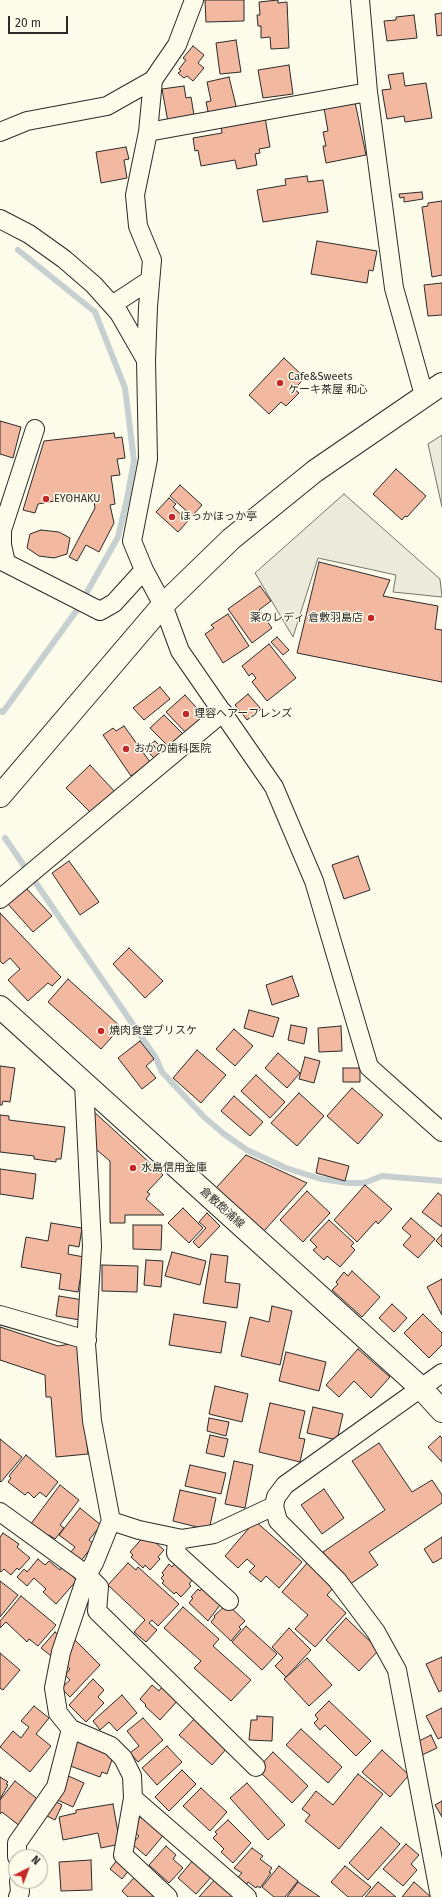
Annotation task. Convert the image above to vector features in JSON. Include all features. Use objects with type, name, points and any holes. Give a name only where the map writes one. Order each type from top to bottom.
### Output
[{"type":"street","points":[[0,132],[27,121],[107,106],[153,80],[177,45],[194,0]]},
{"type":"street","points":[[360,0],[368,92],[394,288],[424,395]]},
{"type":"street","points":[[153,80],[148,132],[135,195],[138,226],[152,260],[146,360],[148,459],[132,541],[144,570],[163,605],[180,651],[274,787],[314,881],[369,1067],[442,1132]]},
{"type":"street","points":[[148,132],[368,92]]},
{"type":"street","points":[[0,219],[29,234],[64,259],[94,285],[118,313],[146,360]]},
{"type":"street","points":[[112,305],[150,280]]},
{"type":"street","points":[[0,796],[163,605],[231,539],[315,471],[442,384]]},
{"type":"street","points":[[35,429],[2,530],[3,562],[100,611],[114,603],[144,570]]},
{"type":"street","points":[[0,899],[223,712]]},
{"type":"street","name":"倉敷飽浦線","points":[[0,1007],[421,1388],[442,1411]]},
{"type":"street","points":[[84,1083],[92,1246],[87,1340],[92,1421],[111,1522],[94,1564],[87,1575],[61,1652],[54,1688],[58,1713],[71,1729],[111,1746],[123,1758],[132,1776],[133,1798],[122,1855],[168,1897]]},
{"type":"street","points":[[0,1315],[87,1340]]},
{"type":"street","points":[[440,1897],[397,1670],[376,1632],[336,1580],[278,1521],[274,1506],[276,1497],[285,1485],[442,1373]]},
{"type":"street","points":[[111,1522],[182,1540],[214,1534],[274,1506]]},
{"type":"street","points":[[0,1512],[87,1575],[99,1587],[97,1610],[256,1766]]},
{"type":"street","points":[[177,1538],[176,1553],[229,1601]]},
{"type":"street","points":[[17,1849],[17,1843],[56,1786],[71,1729]]},
{"type":"street","points":[[133,1798],[247,1897]]},
{"type":"shaded area","points":[[442,435],[442,507],[428,444]]},
{"type":"shaded area","points":[[344,494],[440,579],[442,597],[393,592],[396,575],[318,558],[293,637],[255,573]]},
{"type":"building","points":[[205,0],[244,0],[244,21],[206,22]]},
{"type":"building","points":[[278,0],[278,3],[287,2],[289,48],[271,49],[270,37],[261,38],[261,26],[258,26],[257,15],[260,15],[259,2]]},
{"type":"building","points":[[442,13],[442,35],[437,36],[435,14]]},
{"type":"building","points":[[414,15],[417,38],[387,41],[384,21],[396,20],[396,17]]},
{"type":"building","points":[[236,40],[241,72],[220,74],[216,43]]},
{"type":"building","points":[[193,46],[204,55],[198,63],[204,68],[193,81],[187,76],[184,78],[178,73],[181,71],[179,69],[186,60],[183,58]]},
{"type":"building","points":[[289,65],[293,94],[263,98],[258,70]]},
{"type":"building","points":[[403,73],[405,86],[426,83],[432,118],[405,122],[404,116],[387,119],[382,90],[391,89],[388,75]]},
{"type":"building","points":[[229,77],[237,110],[209,116],[206,102],[211,101],[207,82]]},
{"type":"building","points":[[184,86],[186,98],[191,97],[194,115],[168,122],[162,89]]},
{"type":"building","points":[[355,102],[366,155],[326,163],[323,146],[326,146],[323,132],[328,131],[324,108]]},
{"type":"building","points":[[265,117],[270,147],[259,149],[260,153],[255,154],[257,165],[237,169],[235,160],[201,166],[198,150],[195,151],[193,138],[222,133],[221,125]]},
{"type":"building","points":[[126,147],[129,159],[124,160],[127,178],[101,183],[96,152]]},
{"type":"building","points":[[307,176],[308,182],[323,180],[328,212],[263,222],[257,190],[286,185],[285,179]]},
{"type":"building","points":[[422,192],[423,199],[404,202],[404,197],[400,198],[399,194]]},
{"type":"building","points":[[442,201],[442,275],[432,277],[422,207],[428,206],[428,203]]},
{"type":"building","points":[[317,241],[377,251],[373,271],[369,270],[367,283],[311,274]]},
{"type":"building","points":[[442,283],[442,315],[428,316],[424,285]]},
{"type":"building","name":"Cafe&Sweets ケーキ茶屋 和心","points":[[284,358],[305,378],[294,389],[299,393],[286,406],[281,402],[269,414],[249,395]]},
{"type":"building","points":[[0,421],[21,427],[13,458],[0,454]]},
{"type":"building","name":"EYOHAKU","points":[[114,433],[115,438],[122,437],[125,458],[117,459],[120,475],[111,476],[115,504],[110,505],[114,523],[99,552],[86,545],[77,561],[69,557],[95,508],[93,494],[38,504],[35,513],[23,510],[44,441]]},
{"type":"building","points":[[396,469],[426,496],[407,517],[405,516],[402,520],[373,494]]},
{"type":"building","points":[[180,485],[202,505],[192,516],[170,496]]},
{"type":"building","name":"ほっかほっか亭","points":[[169,498],[176,504],[173,507],[188,521],[178,532],[156,512]]},
{"type":"building","points":[[41,530],[59,532],[70,538],[67,554],[54,558],[39,556],[27,548],[30,534]]},
{"type":"building","name":"薬のレディ 倉敷羽島店","points":[[319,562],[390,580],[383,596],[438,606],[435,629],[442,630],[442,682],[297,653]]},
{"type":"building","points":[[260,586],[271,601],[259,610],[272,628],[252,643],[228,609]]},
{"type":"building","points":[[228,614],[249,646],[223,663],[205,634],[214,628],[211,625]]},
{"type":"building","points":[[277,637],[289,650],[283,655],[271,642]]},
{"type":"building","points":[[269,644],[296,678],[267,701],[252,682],[256,678],[252,673],[249,676],[242,666]]},
{"type":"building","points":[[160,687],[170,699],[144,720],[133,708]]},
{"type":"building","points":[[248,694],[261,709],[247,720],[235,705]]},
{"type":"building","name":"理容ヘアーフレンズ","points":[[185,695],[205,717],[187,734],[166,712]]},
{"type":"building","points":[[164,715],[184,735],[170,748],[150,728]]},
{"type":"building","name":"おかの歯科医院","points":[[124,726],[150,762],[131,776],[103,735],[113,728],[116,731]]},
{"type":"building","points":[[155,741],[166,752],[157,761],[145,749]]},
{"type":"building","points":[[90,765],[116,793],[93,815],[66,788]]},
{"type":"building","points":[[358,856],[370,890],[344,899],[332,865]]},
{"type":"building","points":[[69,861],[99,902],[80,915],[52,873]]},
{"type":"building","points":[[26,888],[52,916],[33,932],[8,904]]},
{"type":"building","points":[[0,913],[61,977],[52,986],[48,983],[28,1001],[8,980],[20,969],[10,958],[3,964],[0,961]]},
{"type":"building","points":[[129,948],[163,981],[145,998],[113,964]]},
{"type":"building","points":[[292,976],[299,996],[272,1005],[266,985]]},
{"type":"building","points":[[68,979],[121,1027],[101,1049],[48,1002]]},
{"type":"building","points":[[249,1010],[279,1018],[273,1037],[244,1028]]},
{"type":"building","points":[[291,1025],[307,1028],[304,1044],[288,1040]]},
{"type":"building","points":[[341,1026],[342,1051],[319,1052],[318,1028]]},
{"type":"building","points":[[234,1029],[253,1046],[235,1066],[216,1049]]},
{"type":"building","points":[[140,1041],[154,1059],[146,1066],[156,1078],[142,1089],[118,1058]]},
{"type":"building","points":[[197,1050],[226,1075],[201,1103],[173,1078]]},
{"type":"building","points":[[278,1053],[300,1073],[287,1088],[265,1068]]},
{"type":"building","points":[[305,1057],[320,1061],[314,1083],[299,1079]]},
{"type":"building","points":[[0,1066],[15,1068],[10,1102],[3,1101],[2,1105],[0,1105]]},
{"type":"building","points":[[343,1068],[360,1068],[360,1082],[343,1082]]},
{"type":"building","points":[[256,1075],[285,1102],[270,1118],[241,1091]]},
{"type":"building","points":[[352,1088],[383,1115],[358,1144],[327,1116]]},
{"type":"building","points":[[299,1093],[324,1116],[297,1146],[271,1123]]},
{"type":"building","points":[[234,1096],[263,1122],[250,1136],[221,1111]]},
{"type":"building","name":"水島信用金庫","points":[[92,1110],[163,1175],[147,1192],[150,1194],[146,1199],[164,1215],[125,1215],[125,1223],[110,1223],[110,1161],[92,1146]]},
{"type":"building","points":[[0,1115],[9,1116],[9,1120],[65,1127],[61,1159],[56,1159],[56,1162],[34,1159],[34,1156],[0,1152]]},
{"type":"building","points":[[246,1155],[307,1183],[264,1231],[216,1188]]},
{"type":"building","points":[[319,1158],[349,1166],[345,1181],[316,1173]]},
{"type":"building","points":[[0,1169],[36,1174],[33,1199],[0,1194]]},
{"type":"building","points":[[365,1185],[392,1209],[378,1224],[376,1221],[357,1242],[334,1220]]},
{"type":"building","points":[[307,1191],[330,1213],[303,1242],[280,1220]]},
{"type":"building","points":[[438,1193],[442,1196],[442,1227],[422,1212]]},
{"type":"building","points":[[183,1208],[203,1228],[189,1243],[168,1223]]},
{"type":"building","points":[[207,1213],[220,1226],[199,1248],[193,1242],[206,1228],[199,1222]]},
{"type":"building","points":[[411,1218],[435,1239],[418,1258],[403,1245],[411,1236],[402,1228]]},
{"type":"building","points":[[329,1220],[354,1243],[351,1246],[355,1250],[340,1267],[327,1256],[324,1260],[313,1250],[317,1247],[310,1240]]},
{"type":"building","points":[[51,1223],[82,1228],[79,1247],[69,1245],[68,1254],[84,1257],[78,1292],[59,1289],[61,1274],[21,1267],[26,1237],[48,1241]]},
{"type":"building","points":[[133,1225],[162,1225],[161,1250],[133,1249]]},
{"type":"building","points":[[442,1234],[442,1247],[436,1241]]},
{"type":"building","points":[[172,1252],[206,1261],[200,1285],[165,1276]]},
{"type":"building","points":[[211,1254],[228,1256],[225,1282],[240,1284],[237,1308],[203,1303]]},
{"type":"building","points":[[146,1260],[163,1261],[161,1287],[144,1285]]},
{"type":"building","points":[[102,1265],[138,1266],[137,1292],[102,1291]]},
{"type":"building","points":[[352,1271],[380,1297],[362,1317],[332,1290],[338,1284],[336,1282],[344,1272],[348,1276]]},
{"type":"building","points":[[442,1279],[442,1315],[427,1287]]},
{"type":"building","points":[[59,1296],[83,1300],[80,1320],[56,1316]]},
{"type":"building","points":[[392,1304],[407,1318],[394,1332],[379,1318]]},
{"type":"building","points":[[272,1306],[292,1311],[280,1365],[241,1356],[250,1317],[269,1322]]},
{"type":"building","points":[[174,1314],[226,1322],[221,1353],[169,1345]]},
{"type":"building","points":[[423,1314],[442,1333],[442,1345],[429,1358],[404,1333]]},
{"type":"building","points":[[0,1327],[58,1346],[77,1343],[88,1454],[56,1457],[51,1397],[46,1397],[45,1375],[0,1360]]},
{"type":"building","points":[[358,1349],[390,1377],[371,1398],[354,1381],[339,1397],[326,1385]]},
{"type":"building","points":[[286,1352],[326,1362],[319,1391],[279,1381]]},
{"type":"building","points":[[215,1386],[248,1394],[242,1422],[209,1414]]},
{"type":"building","points":[[270,1403],[305,1411],[299,1438],[305,1439],[300,1462],[259,1452]]},
{"type":"building","points":[[313,1407],[343,1414],[337,1440],[307,1433]]},
{"type":"building","points":[[209,1418],[229,1422],[226,1436],[207,1431]]},
{"type":"building","points":[[210,1435],[228,1439],[224,1457],[206,1453]]},
{"type":"building","points":[[440,1436],[442,1438],[442,1462],[428,1447]]},
{"type":"building","points":[[0,1439],[22,1457],[1,1482],[0,1481]]},
{"type":"building","points":[[379,1443],[412,1492],[432,1480],[442,1495],[442,1503],[369,1552],[378,1565],[346,1587],[323,1552],[385,1510],[352,1461]]},
{"type":"building","points":[[26,1455],[58,1482],[46,1497],[40,1492],[34,1498],[28,1492],[25,1495],[8,1482],[11,1478],[9,1476]]},
{"type":"building","points":[[234,1461],[253,1465],[245,1508],[225,1504]]},
{"type":"building","points":[[190,1465],[226,1473],[221,1494],[185,1486]]},
{"type":"building","points":[[60,1485],[79,1500],[60,1525],[64,1528],[55,1539],[49,1535],[45,1540],[30,1525]]},
{"type":"building","points":[[324,1489],[344,1518],[322,1534],[301,1505]]},
{"type":"building","points":[[180,1490],[216,1498],[209,1530],[173,1521]]},
{"type":"building","points":[[80,1508],[101,1525],[89,1540],[94,1544],[80,1562],[70,1553],[75,1547],[59,1535]]},
{"type":"building","points":[[255,1521],[302,1562],[279,1588],[266,1576],[261,1582],[249,1572],[255,1566],[247,1559],[238,1568],[225,1556]]},
{"type":"building","points":[[3,1533],[19,1544],[17,1547],[30,1558],[19,1570],[17,1568],[11,1575],[4,1569],[1,1572],[0,1571],[0,1537]]},
{"type":"building","points":[[146,1534],[164,1550],[158,1557],[160,1559],[150,1570],[145,1565],[143,1568],[131,1557],[133,1555],[130,1552]]},
{"type":"building","points":[[442,1537],[442,1558],[433,1563],[424,1549]]},
{"type":"building","points":[[38,1559],[45,1565],[49,1561],[60,1570],[62,1567],[77,1580],[56,1604],[43,1592],[46,1589],[34,1578],[27,1586],[17,1577],[24,1569],[27,1572]]},
{"type":"building","points":[[177,1561],[195,1577],[189,1584],[191,1586],[181,1597],[176,1592],[174,1594],[162,1583],[164,1581],[161,1578],[164,1575],[162,1573],[169,1564],[172,1567]]},
{"type":"building","points":[[308,1562],[335,1586],[327,1595],[346,1613],[315,1647],[295,1629],[308,1615],[282,1592]]},
{"type":"building","points":[[128,1563],[136,1570],[138,1567],[179,1604],[158,1626],[152,1620],[149,1623],[157,1630],[146,1642],[134,1632],[145,1620],[108,1585]]},
{"type":"building","points":[[0,1581],[18,1595],[0,1617]]},
{"type":"building","points":[[205,1585],[223,1601],[208,1621],[189,1603],[193,1598],[191,1597],[198,1589],[200,1591]]},
{"type":"building","points":[[21,1596],[56,1625],[38,1646],[29,1639],[27,1642],[6,1622],[0,1628],[0,1621]]},
{"type":"building","points":[[227,1604],[245,1621],[239,1627],[241,1629],[231,1641],[211,1622],[215,1617],[214,1616]]},
{"type":"building","points":[[183,1607],[219,1639],[213,1646],[251,1680],[231,1701],[194,1668],[201,1661],[164,1628]]},
{"type":"building","points":[[346,1618],[379,1650],[359,1671],[326,1640]]},
{"type":"building","points":[[246,1626],[277,1654],[262,1670],[232,1642]]},
{"type":"building","points":[[289,1628],[311,1650],[286,1677],[275,1666],[283,1658],[272,1647]]},
{"type":"building","points":[[55,1632],[62,1638],[55,1659],[41,1648]]},
{"type":"building","points":[[75,1640],[100,1665],[70,1697],[61,1688],[70,1680],[65,1675],[70,1669],[64,1663]]},
{"type":"building","points":[[0,1653],[20,1670],[3,1690],[0,1688]]},
{"type":"building","points":[[442,1657],[442,1690],[439,1692],[426,1664]]},
{"type":"building","points":[[307,1658],[332,1685],[309,1706],[284,1679]]},
{"type":"building","points":[[93,1679],[104,1690],[98,1697],[104,1703],[86,1722],[69,1705]]},
{"type":"building","points":[[164,1684],[180,1698],[160,1720],[145,1706],[146,1705],[140,1699],[152,1685],[159,1691]]},
{"type":"building","points":[[122,1695],[137,1713],[117,1731],[109,1722],[100,1730],[93,1721]]},
{"type":"building","points":[[329,1701],[371,1741],[356,1756],[325,1725],[320,1730],[314,1723],[318,1719],[315,1715]]},
{"type":"building","points":[[34,1706],[49,1718],[36,1734],[51,1746],[30,1772],[0,1747],[13,1731],[21,1738],[29,1727],[21,1721]]},
{"type":"building","points":[[442,1708],[442,1737],[438,1739],[426,1716]]},
{"type":"building","points":[[257,1716],[273,1717],[272,1741],[249,1740],[251,1720],[257,1720]]},
{"type":"building","points":[[196,1717],[229,1746],[212,1765],[179,1735]]},
{"type":"building","points":[[143,1718],[163,1740],[138,1762],[130,1753],[139,1746],[127,1731]]},
{"type":"building","points":[[301,1729],[342,1767],[328,1783],[286,1745]]},
{"type":"building","points":[[431,1735],[437,1748],[422,1755],[415,1743]]},
{"type":"building","points":[[74,1740],[114,1754],[107,1774],[102,1772],[100,1777],[65,1764]]},
{"type":"building","points":[[167,1746],[182,1762],[157,1785],[142,1768]]},
{"type":"building","points":[[382,1750],[409,1775],[390,1797],[362,1772]]},
{"type":"building","points":[[273,1752],[308,1786],[292,1803],[257,1769]]},
{"type":"building","points":[[182,1770],[196,1784],[169,1811],[155,1797]]},
{"type":"building","points":[[64,1774],[84,1783],[73,1807],[53,1798]]},
{"type":"building","points":[[358,1774],[383,1794],[339,1849],[305,1821],[310,1815],[302,1809],[316,1791],[333,1805]]},
{"type":"building","points":[[0,1777],[8,1782],[6,1784],[8,1785],[0,1799]]},
{"type":"building","points":[[15,1781],[41,1802],[21,1827],[2,1812],[0,1814],[0,1800]]},
{"type":"building","points":[[247,1783],[285,1825],[268,1840],[230,1798]]},
{"type":"building","points":[[201,1788],[227,1812],[210,1831],[183,1806]]},
{"type":"building","points":[[53,1800],[62,1805],[55,1820],[45,1815]]},
{"type":"building","points":[[442,1801],[442,1817],[435,1805]]},
{"type":"building","points":[[113,1804],[120,1844],[101,1848],[98,1833],[63,1840],[59,1817],[76,1813],[76,1810]]},
{"type":"building","points":[[144,1813],[166,1832],[146,1856],[132,1844],[139,1836],[130,1828]]},
{"type":"building","points":[[228,1820],[251,1843],[233,1863],[221,1852],[224,1849],[213,1838],[217,1834],[215,1832]]},
{"type":"building","points":[[381,1827],[400,1844],[368,1880],[349,1863]]},
{"type":"building","points":[[406,1844],[419,1855],[411,1864],[417,1870],[403,1886],[383,1869]]},
{"type":"building","points":[[166,1846],[176,1855],[173,1859],[183,1868],[169,1883],[149,1865]]},
{"type":"building","points":[[252,1848],[263,1856],[260,1859],[272,1868],[269,1872],[271,1873],[260,1888],[257,1886],[256,1888],[248,1882],[246,1885],[237,1878],[242,1873],[234,1868]]},
{"type":"building","points":[[118,1859],[130,1869],[122,1879],[110,1869]]},
{"type":"building","points":[[194,1859],[213,1875],[196,1894],[178,1878]]},
{"type":"building","points":[[91,1860],[92,1890],[61,1891],[59,1862]]},
{"type":"building","points":[[279,1866],[298,1881],[285,1897],[274,1897],[262,1887]]},
{"type":"building","points":[[345,1866],[371,1887],[362,1897],[348,1897],[331,1882]]},
{"type":"building","points":[[139,1872],[158,1897],[128,1897],[122,1891]]},
{"type":"building","points":[[217,1877],[236,1897],[199,1897]]},
{"type":"building","points":[[298,1882],[320,1897],[287,1897]]},
{"type":"building","points":[[378,1882],[396,1897],[365,1897]]},
{"type":"building","points":[[414,1882],[431,1897],[402,1897]]},
{"type":"waterway","points":[[18,250],[95,312],[125,388],[134,461],[127,499],[118,537],[87,592]]},
{"type":"waterway","points":[[0,711],[3,712],[77,610]]},
{"type":"waterway","points":[[5,838],[156,1058],[162,1072],[204,1117],[224,1134],[247,1150],[286,1168],[321,1179],[349,1183],[364,1183],[382,1176],[442,1181]]},
{"type":"place","name":"Cafe&Sweets ケーキ茶屋 和心","points":[[280,383]]},
{"type":"place","name":"EYOHAKU","points":[[46,499]]},
{"type":"place","name":"ほっかほっか亭","points":[[172,517]]},
{"type":"place","name":"薬のレディ 倉敷羽島店","points":[[371,618]]},
{"type":"place","name":"理容ヘアーフレンズ","points":[[186,714]]},
{"type":"place","name":"おかの歯科医院","points":[[126,749]]},
{"type":"place","name":"焼肉食堂ブリスケ","points":[[101,1031]]},
{"type":"place","name":"水島信用金庫","points":[[133,1168]]}]
